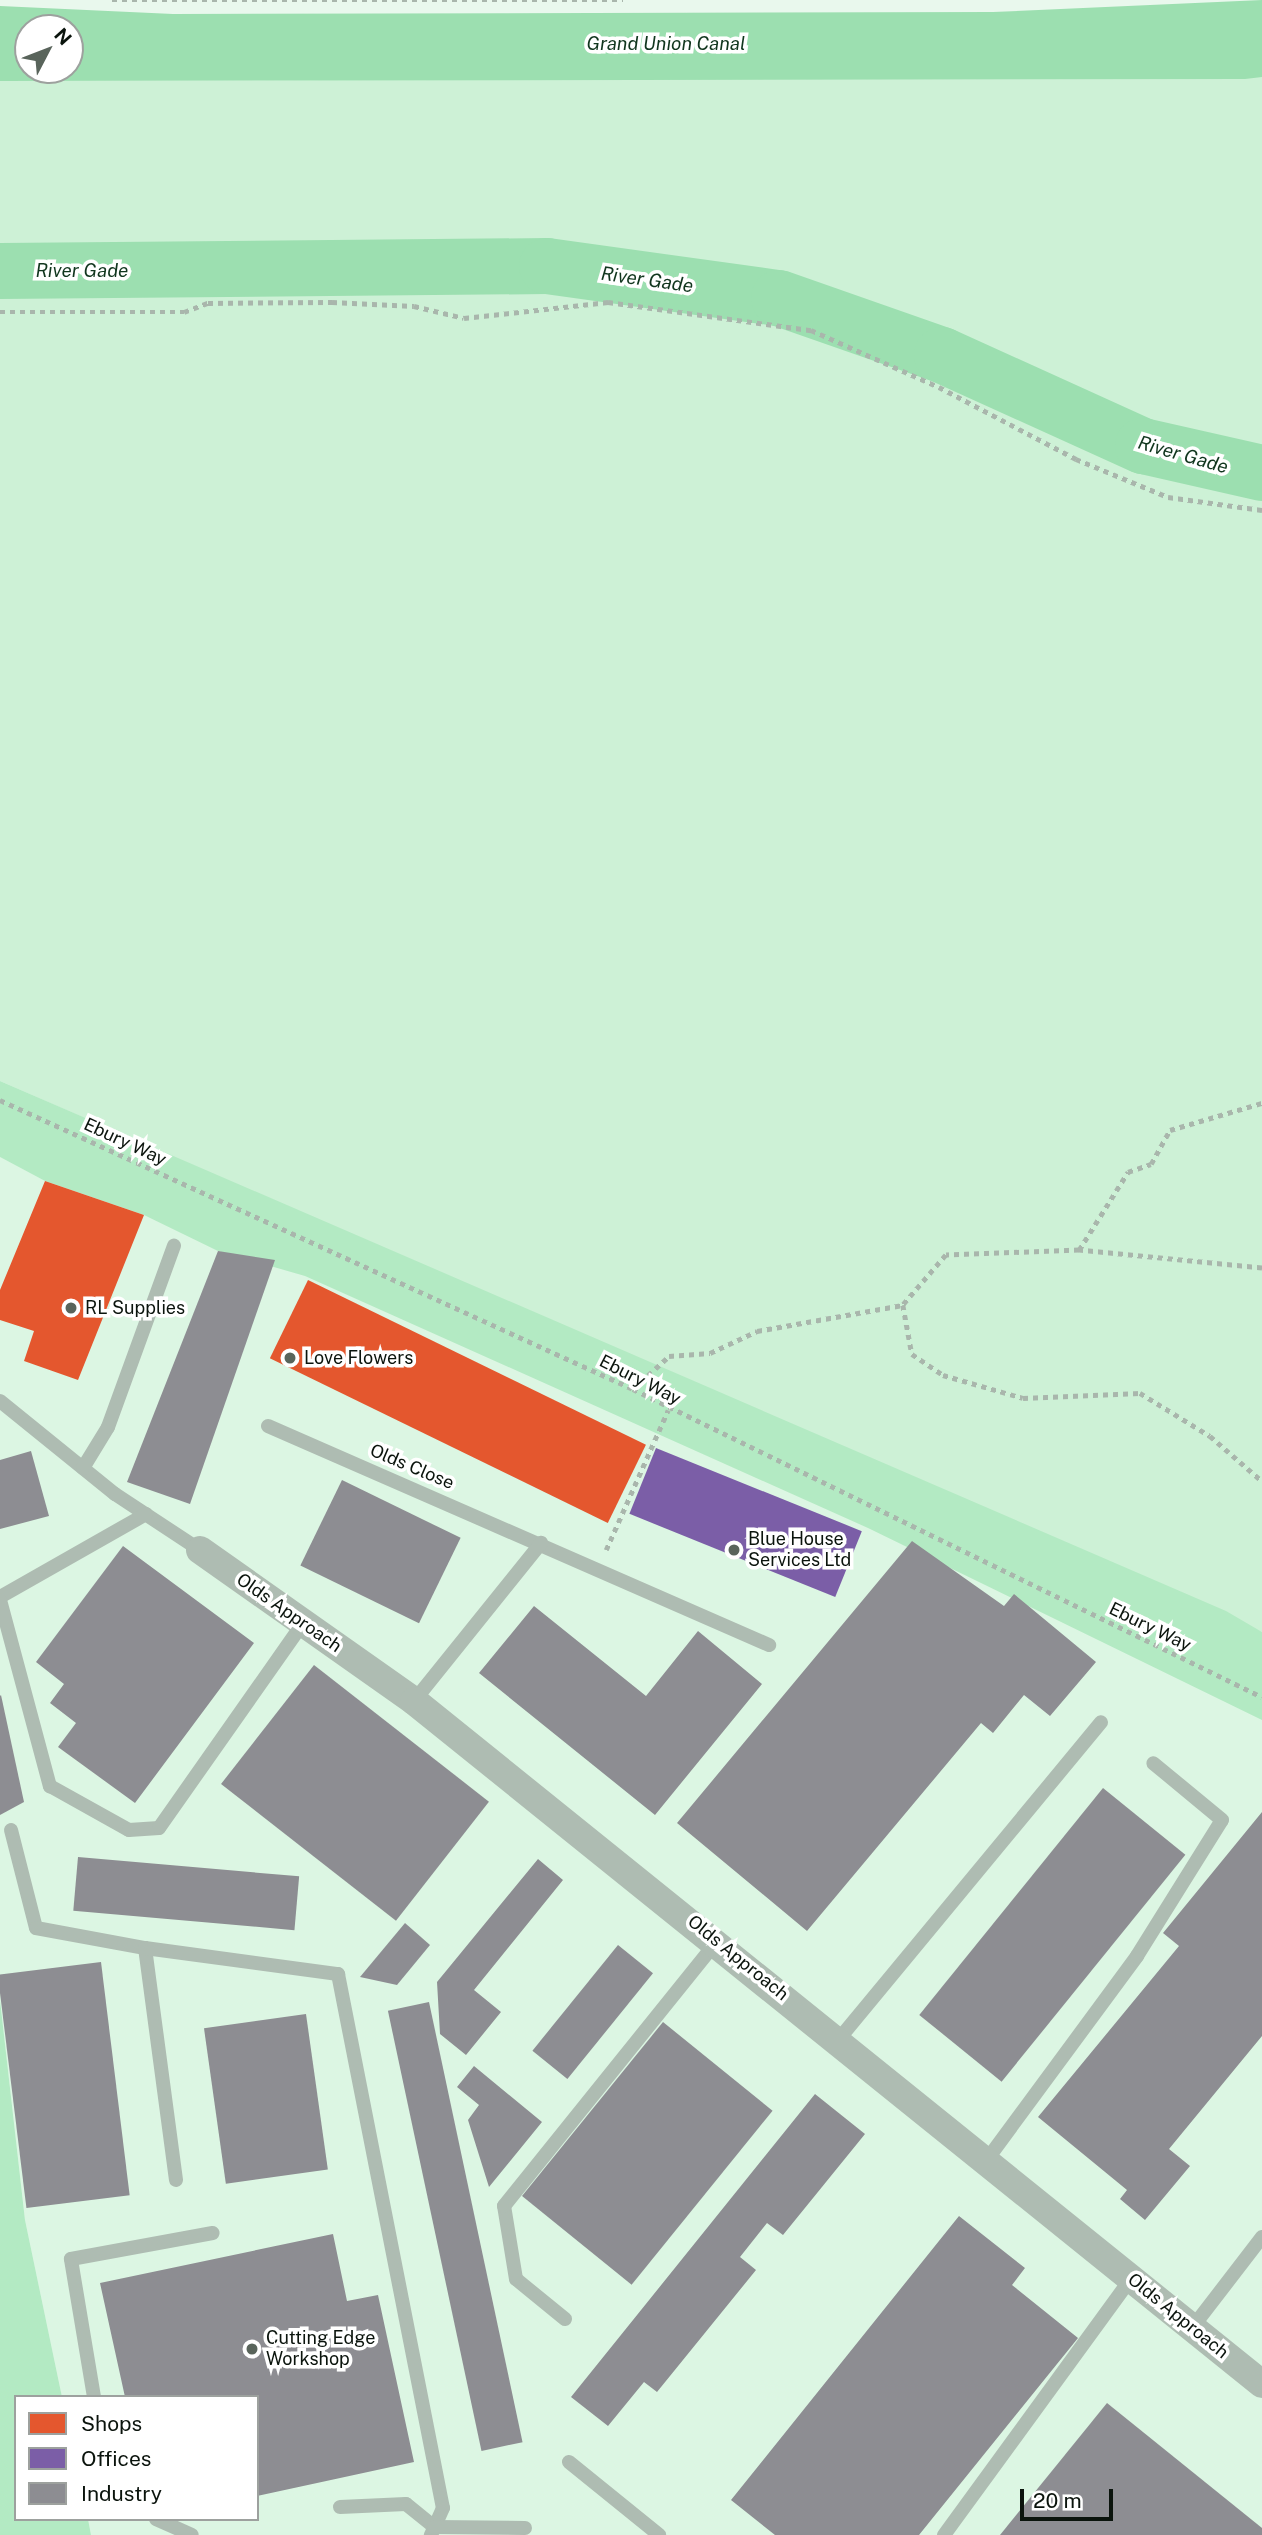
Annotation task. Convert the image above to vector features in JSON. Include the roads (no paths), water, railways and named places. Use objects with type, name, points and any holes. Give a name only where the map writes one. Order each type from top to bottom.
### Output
[{"type":"street","name":"Olds Approach","points":[[200,1550],[414,1701],[839,2039],[1262,2384]]},
{"type":"lane","points":[[83,1468],[108,1427],[174,1246]]},
{"type":"lane","points":[[0,1401],[83,1468],[200,1550]]},
{"type":"lane","name":"Olds Close","points":[[268,1426],[541,1543],[769,1645]]},
{"type":"lane","points":[[146,1514],[0,1599],[50,1786],[129,1830],[159,1828],[303,1623]]},
{"type":"lane","points":[[414,1701],[541,1543]]},
{"type":"lane","points":[[839,2039],[1101,1722]]},
{"type":"lane","points":[[986,2161],[1137,1956],[1222,1819],[1153,1763]]},
{"type":"lane","points":[[11,1830],[36,1928],[145,1948],[338,1974],[443,2508],[432,2531]]},
{"type":"lane","points":[[565,2319],[516,2278],[504,2206],[717,1941]]},
{"type":"lane","points":[[145,1948],[176,2180]]},
{"type":"lane","points":[[94,2395],[71,2259],[213,2233]]},
{"type":"lane","points":[[1192,2328],[1262,2237]]},
{"type":"lane","points":[[944,2535],[1131,2279]]},
{"type":"lane","points":[[569,2462],[659,2535]]},
{"type":"lane","points":[[340,2507],[406,2504],[432,2531],[525,2528]]},
{"type":"lane","points":[[160,2521],[192,2535]]},
{"type":"water","name":"Grand Union Canal","points":[[1262,0],[1262,77],[84,81],[84,14],[14,14],[14,81],[0,81],[0,6],[173,14],[993,12]]},
{"type":"waterway","name":"River Gade","points":[[0,271],[547,266],[779,298],[942,355],[1143,446],[1262,473]]},
{"type":"place","name":"RL Supplies","points":[[71,1308]]},
{"type":"place","name":"Love Flowers","points":[[290,1358]]},
{"type":"place","name":"Blue House Services Ltd","points":[[734,1550]]},
{"type":"place","name":"Cutting Edge Workshop","points":[[252,2349]]}]
